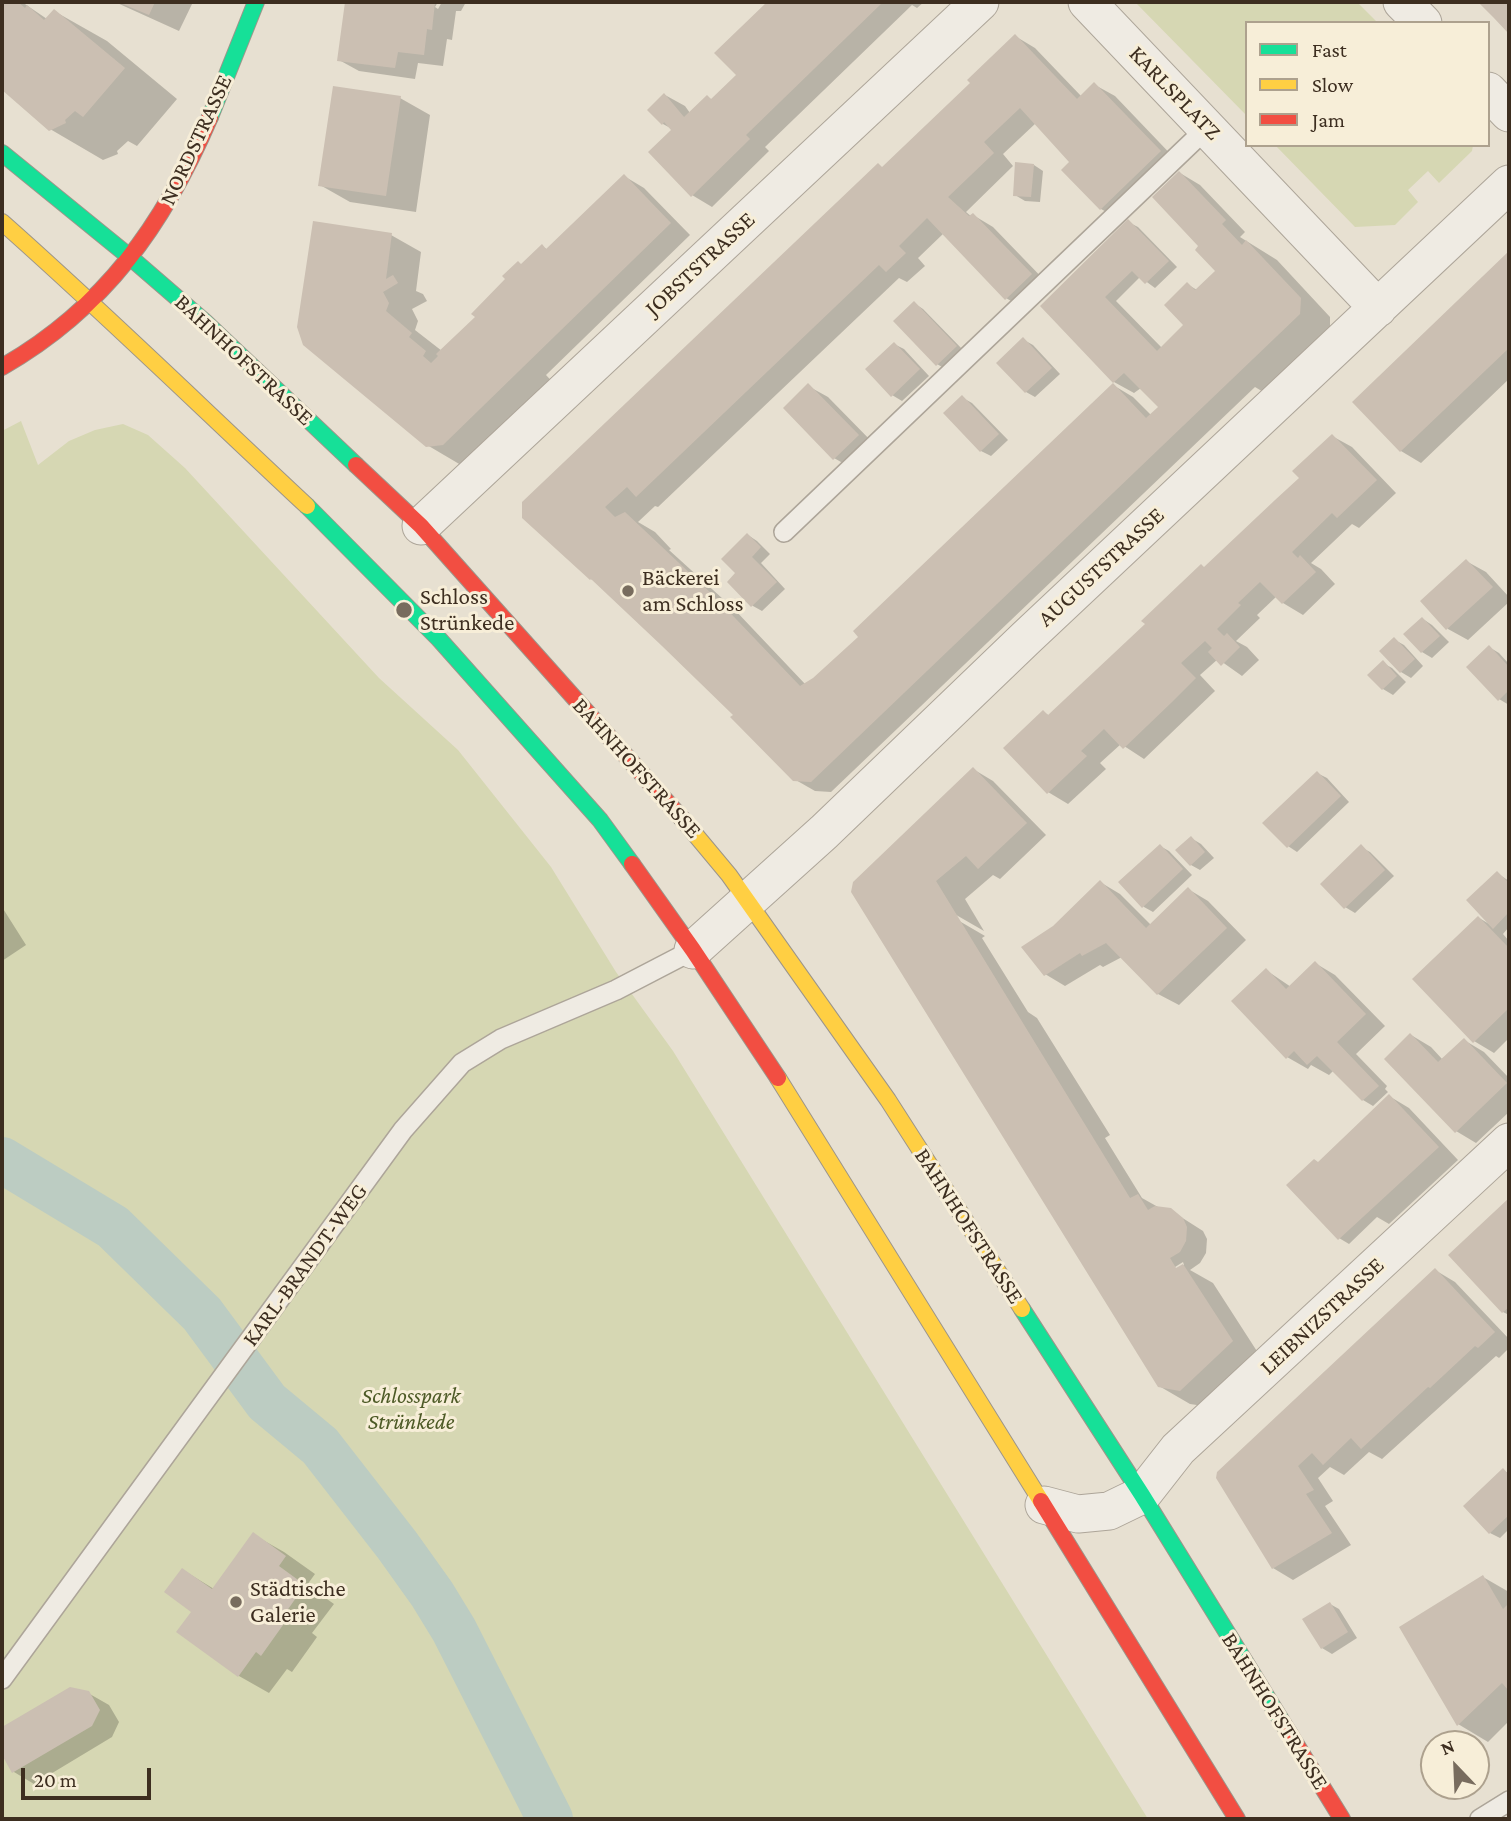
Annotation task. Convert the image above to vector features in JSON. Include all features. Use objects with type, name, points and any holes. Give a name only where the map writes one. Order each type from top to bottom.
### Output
[{"type":"street","name":"NORDSTRASSE","points":[[2,368],[35,349],[92,301],[131,258],[183,177],[256,2]]},
{"type":"street","name":"JOBSTSTRASSE","points":[[421,526],[979,2]]},
{"type":"street","name":"KARLSPLATZ","points":[[1087,2],[1378,308]]},
{"type":"street","points":[[1402,2],[1421,21]]},
{"type":"street","points":[[1490,93],[1509,113]]},
{"type":"street","name":"BAHNHOFSTRASSE","points":[[2,153],[205,322],[421,526],[705,844],[748,900],[844,1041],[888,1100],[1142,1495],[1342,1819]]},
{"type":"street","name":"AUGUSTSTRASSE","points":[[693,950],[824,832],[955,705],[1509,184]]},
{"type":"street","points":[[2,222],[92,301],[161,370],[325,523],[439,639],[600,820],[693,950],[787,1091],[1237,1819]]},
{"type":"street","name":"LEIBNIZSTRASSE","points":[[1142,1495],[1178,1449],[1509,1142]]},
{"type":"street","points":[[1044,1505],[1078,1514],[1109,1511],[1142,1495]]},
{"type":"lane","points":[[784,532],[1208,127]]},
{"type":"lane","name":"KARL-BRANDT-WEG","points":[[2,1679],[403,1130],[462,1063],[501,1039],[616,990],[693,950]]},
{"type":"lane","points":[[1480,1819],[1509,1801]]},
{"type":"green space","points":[[1135,2],[1357,2],[1376,21],[1245,21],[1245,114]]},
{"type":"green space","points":[[1277,147],[1473,147],[1472,151],[1439,183],[1428,171],[1408,190],[1418,202],[1395,225],[1355,227]]},
{"type":"green space","name":"Schlosspark Strünkede","points":[[21,421],[38,465],[69,441],[95,430],[123,424],[148,435],[185,468],[379,678],[458,750],[551,867],[616,972],[673,1051],[1148,1819],[2,1819],[2,431]]},
{"type":"building","points":[[2,2],[18,2],[25,8],[27,5],[44,20],[54,9],[125,68],[83,117],[75,111],[65,120],[66,123],[49,131],[2,90]]},
{"type":"building","points":[[118,2],[155,2],[149,15]]},
{"type":"building","points":[[345,2],[435,2],[432,30],[427,29],[424,55],[398,52],[395,68],[337,61]]},
{"type":"building","points":[[767,2],[883,2],[746,135],[750,139],[691,197],[648,152],[671,130],[647,110],[664,93],[684,117],[707,95],[711,99],[736,75],[714,53]]},
{"type":"building","points":[[1478,2],[1509,2],[1509,34],[1493,17]]},
{"type":"building","points":[[1015,34],[1077,99],[1094,82],[1161,151],[1100,210],[1061,170],[1069,162],[1020,108],[984,142],[994,153],[948,197],[969,216],[973,213],[1032,274],[1005,300],[927,218],[899,246],[906,253],[886,272],[879,265],[636,497],[627,487],[605,507],[615,517],[625,512],[714,596],[800,686],[813,678],[858,637],[853,631],[1113,383],[1040,306],[1128,219],[1169,261],[1145,284],[1132,271],[1105,297],[1157,351],[1183,325],[1164,305],[1187,282],[1195,290],[1215,271],[1195,250],[1198,246],[1152,197],[1179,171],[1226,220],[1222,224],[1242,245],[1246,240],[1301,298],[1300,314],[811,782],[793,781],[730,717],[733,715],[662,646],[522,518],[522,502],[878,163],[882,167],[970,83],[967,80]],"holes":[[[1124,373],[1158,407],[1146,418],[1113,383]]]},
{"type":"building","points":[[333,86],[401,96],[386,196],[318,186]]},
{"type":"building","points":[[1015,162],[1034,164],[1031,197],[1013,196]]},
{"type":"building","points":[[624,174],[671,223],[443,445],[426,447],[303,345],[297,327],[313,221],[392,233],[386,279],[393,275],[398,283],[383,292],[389,303],[386,311],[412,333],[409,337],[426,351],[423,356],[431,363],[438,356],[436,354],[475,317],[471,314],[505,279],[502,276],[518,261],[521,264],[542,244],[546,249]]},
{"type":"building","points":[[1509,251],[1509,348],[1400,452],[1352,402]]},
{"type":"building","points":[[914,301],[957,346],[936,366],[893,321]]},
{"type":"building","points":[[1023,337],[1052,368],[1025,393],[996,363]]},
{"type":"building","points":[[894,342],[920,369],[891,397],[865,369]]},
{"type":"building","points":[[808,383],[859,435],[833,460],[783,408]]},
{"type":"building","points":[[962,395],[999,434],[980,452],[943,413]]},
{"type":"building","points":[[1332,434],[1377,480],[1337,518],[1332,513],[1292,552],[1298,558],[1300,555],[1316,572],[1282,604],[1260,582],[1217,629],[1224,636],[1227,633],[1240,647],[1221,666],[1208,652],[1212,648],[1205,641],[1181,663],[1196,678],[1172,702],[1123,749],[1104,729],[1081,751],[1087,756],[1047,794],[1003,748],[1043,710],[1048,715],[1145,624],[1141,621],[1201,564],[1204,567],[1299,478],[1292,471]]},
{"type":"building","points":[[747,533],[761,547],[752,557],[777,582],[751,607],[727,582],[735,573],[721,559]]},
{"type":"building","points":[[1466,559],[1493,587],[1446,630],[1420,601]]},
{"type":"building","points":[[1422,617],[1440,636],[1421,653],[1403,634]]},
{"type":"building","points":[[1394,637],[1415,659],[1400,673],[1379,651]]},
{"type":"building","points":[[1489,645],[1509,667],[1509,690],[1498,701],[1466,667]]},
{"type":"building","points":[[1383,660],[1397,676],[1382,690],[1367,675]]},
{"type":"building","points":[[973,767],[1027,823],[978,869],[966,856],[936,881],[1130,1198],[1138,1194],[1148,1210],[1155,1206],[1171,1208],[1183,1218],[1187,1227],[1186,1241],[1180,1252],[1170,1258],[1176,1268],[1183,1264],[1233,1341],[1180,1391],[1158,1387],[851,892],[853,882]]},
{"type":"building","points":[[1317,771],[1341,796],[1287,848],[1262,823]]},
{"type":"building","points":[[1191,836],[1205,852],[1190,866],[1175,850]]},
{"type":"building","points":[[1160,844],[1183,869],[1142,908],[1118,882]]},
{"type":"building","points":[[1361,844],[1385,870],[1344,909],[1320,884]]},
{"type":"building","points":[[1497,871],[1509,883],[1509,912],[1493,929],[1466,900]]},
{"type":"building","points":[[1100,880],[1146,928],[1188,887],[1227,928],[1157,995],[1106,943],[1082,956],[1080,953],[1044,976],[1021,947],[1053,926]]},
{"type":"building","points":[[1478,916],[1509,948],[1509,1008],[1473,1043],[1412,979]]},
{"type":"building","points":[[1315,961],[1366,1014],[1337,1042],[1379,1086],[1362,1101],[1317,1056],[1307,1065],[1294,1051],[1286,1059],[1231,1001],[1266,968],[1286,989]]},
{"type":"building","points":[[1410,1033],[1438,1062],[1464,1038],[1507,1083],[1455,1133],[1384,1059]]},
{"type":"building","points":[[1389,1094],[1439,1147],[1338,1240],[1286,1185],[1314,1159],[1318,1162]]},
{"type":"building","points":[[1509,1198],[1509,1307],[1502,1313],[1448,1255]]},
{"type":"building","points":[[1435,1268],[1495,1332],[1428,1387],[1361,1449],[1351,1438],[1323,1465],[1312,1453],[1298,1466],[1314,1490],[1306,1494],[1332,1533],[1272,1569],[1216,1478],[1217,1472]]},
{"type":"building","points":[[1503,1468],[1509,1475],[1509,1515],[1489,1534],[1463,1506]]},
{"type":"building","name":"Städtische Galerie","points":[[253,1532],[286,1556],[279,1566],[305,1585],[284,1615],[288,1618],[261,1656],[256,1652],[238,1677],[176,1632],[191,1612],[164,1592],[182,1568],[212,1589]]},
{"type":"building","points":[[1483,1575],[1503,1609],[1509,1603],[1509,1691],[1502,1683],[1457,1726],[1399,1627]]},
{"type":"building","points":[[1330,1602],[1348,1632],[1321,1649],[1302,1619]]},
{"type":"building","points":[[70,1687],[89,1691],[100,1710],[92,1726],[12,1773],[2,1755],[2,1727]]},
{"type":"waterway","points":[[2,1160],[113,1227],[202,1314],[267,1402],[320,1446],[432,1594],[454,1630],[550,1819]]},
{"type":"traffic: fast","points":[[210,117],[256,2]]},
{"type":"traffic: fast","points":[[2,153],[205,322],[356,465]]},
{"type":"traffic: fast","points":[[307,506],[439,639],[600,820],[632,864]]},
{"type":"traffic: fast","points":[[1022,1309],[1142,1495],[1289,1733]]},
{"type":"traffic: slow","points":[[2,222],[307,506]]},
{"type":"traffic: slow","points":[[684,821],[729,875],[888,1100],[1022,1309]]},
{"type":"traffic: slow","points":[[778,1078],[1041,1501]]},
{"type":"traffic: jam","points":[[2,367],[39,344],[71,318],[101,290],[127,260],[173,193],[210,117]]},
{"type":"traffic: jam","points":[[356,465],[421,526],[684,821]]},
{"type":"traffic: jam","points":[[632,864],[778,1078]]},
{"type":"traffic: jam","points":[[1041,1501],[1237,1819]]},
{"type":"traffic: jam","points":[[1289,1733],[1342,1819]]},
{"type":"place","name":"Bäckerei am Schloss","points":[[628,591]]},
{"type":"place","name":"Schloss Strünkede","points":[[404,610]]},
{"type":"place","name":"Städtische Galerie","points":[[236,1602]]}]
